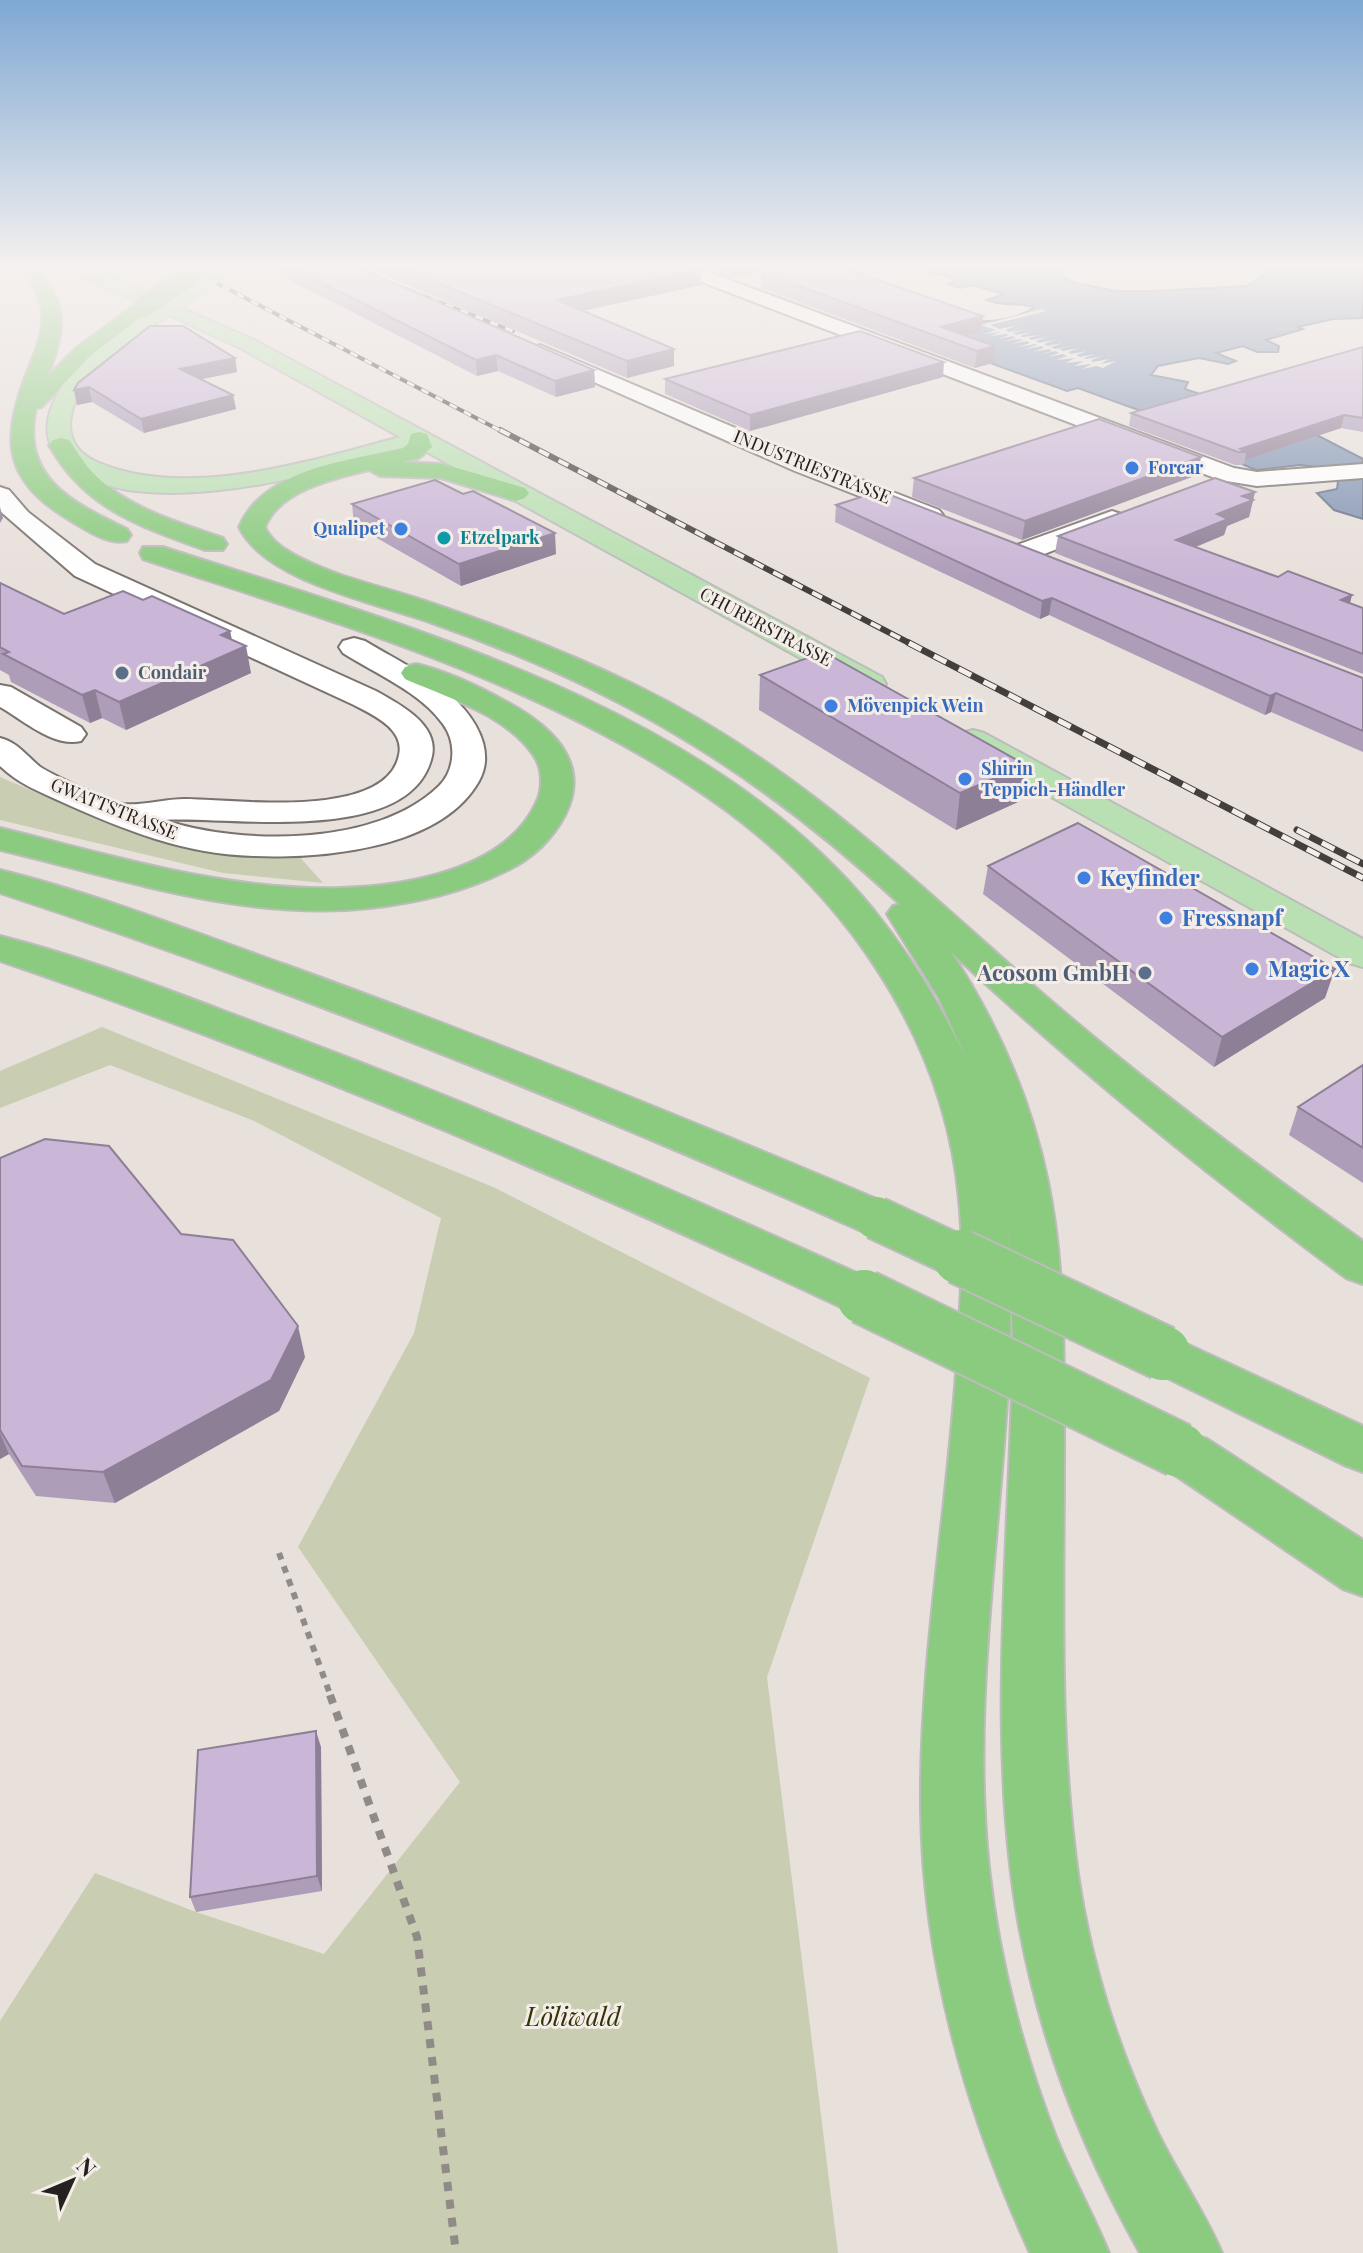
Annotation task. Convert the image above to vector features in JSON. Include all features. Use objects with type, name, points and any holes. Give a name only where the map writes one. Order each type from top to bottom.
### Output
[{"type":"highway","points":[[0,839],[219,888],[279,896],[338,899],[410,891],[450,881],[496,860],[532,835],[549,815],[556,797],[558,776],[546,748],[510,717],[478,700],[273,612],[75,512],[42,485],[28,467],[21,449],[24,415],[38,369]]},
{"type":"highway","points":[[24,415],[64,369]]},
{"type":"highway","points":[[324,578],[268,549],[252,527],[252,520],[262,506],[278,494],[307,482],[411,453],[420,447],[419,439]]},
{"type":"highway","points":[[61,445],[77,475],[126,508],[225,548],[324,578],[515,645],[671,716],[756,768],[844,838],[1109,1070],[1258,1190],[1363,1266]]},
{"type":"highway","points":[[307,482],[375,469],[427,468],[462,475],[516,493]]},
{"type":"highway","points":[[153,553],[337,614],[503,676],[600,720],[698,775],[768,825],[826,878],[878,940],[926,1017],[944,1056],[970,1132],[984,1221],[985,1307],[979,1443],[955,1714],[953,1817],[957,1877],[972,1976],[990,2048],[1012,2119],[1070,2253]]},
{"type":"highway","points":[[844,838],[902,908],[962,999],[984,1044],[1019,1152],[1028,1197],[1036,1278],[1039,1495],[1036,1701],[1046,1875],[1059,1951],[1094,2075],[1119,2134],[1183,2253]]},
{"type":"highway","points":[[0,881],[188,944],[364,1008],[589,1096],[876,1218],[1363,1450]]},
{"type":"highway","points":[[0,948],[189,1014],[576,1167],[864,1297],[1183,1452],[1363,1547]]},
{"type":"highway","points":[[1183,1452],[1363,1571]]},
{"type":"main road","points":[[87,369],[75,382],[59,415],[58,430],[61,445],[82,465],[103,475],[139,482],[185,484],[231,481],[276,474],[419,439]]},
{"type":"main road","name":"CHURERSTRASSE","points":[[290,369],[895,697]]},
{"type":"main road","points":[[950,727],[1363,955]]},
{"type":"street","name":"INDUSTRIESTRASSE","points":[[582,369],[804,466],[951,523]]},
{"type":"street","points":[[949,369],[1229,475],[1257,479],[1363,471]]},
{"type":"street","points":[[1200,486],[1229,475]]},
{"type":"street","points":[[0,495],[19,517],[85,570],[384,709],[409,728],[414,739],[415,760],[409,770],[387,790],[354,804],[312,813],[171,809],[119,815]]},
{"type":"street","points":[[1068,570],[1017,549],[1142,508]]},
{"type":"street","name":"GWATTSTRASSE","points":[[0,748],[22,765],[15,772],[119,815],[185,837],[289,847],[351,840],[378,833],[402,825],[442,802],[462,780],[468,766],[469,751],[460,725],[434,699],[354,647]]},
{"type":"street","points":[[0,694],[70,734]]},
{"type":"path","points":[[279,1553],[417,1937],[456,2253]]},
{"type":"green space","points":[[0,777],[129,832],[219,854],[298,855],[323,883],[223,873],[0,820]]},
{"type":"green space","name":"Löliwald","points":[[102,1027],[493,1187],[870,1378],[767,1677],[838,2253],[0,2253],[0,2021],[95,1873],[196,1912],[324,1954],[460,1782],[298,1547],[414,1333],[441,1218],[252,1120],[110,1065],[0,1108],[0,1071]]},
{"type":"water","points":[[1007,369],[1156,369],[1151,375],[1188,382],[1185,389],[1309,431],[1363,459],[1363,519],[1334,510],[1317,493],[1337,489],[1338,481],[1316,467],[1300,465],[1256,470],[1237,462],[1259,454],[1078,388],[1067,391]]},
{"type":"building","points":[[96,369],[180,369],[233,395],[141,419],[89,387],[74,390]]},
{"type":"building","points":[[528,369],[594,370],[555,381]]},
{"type":"building","points":[[705,369],[918,369],[750,415],[665,379]]},
{"type":"building","points":[[1285,369],[1363,369],[1363,418],[1344,415],[1240,449],[1246,452],[1238,452],[1131,413]]},
{"type":"building","points":[[1099,419],[1201,457],[1025,521],[914,478]]},
{"type":"building","points":[[1215,478],[1255,492],[1242,496],[1253,500],[1217,514],[1228,519],[1176,540],[1278,577],[1288,571],[1352,595],[1341,600],[1363,608],[1363,654],[1058,536]]},
{"type":"building","points":[[435,480],[463,494],[473,491],[555,533],[459,564],[352,504]]},
{"type":"building","points":[[880,491],[1363,678],[1363,731],[1276,693],[1270,696],[1052,598],[1042,601],[836,505]]},
{"type":"building","points":[[0,583],[64,614],[123,591],[143,600],[152,596],[230,631],[221,635],[246,646],[119,702],[95,690],[82,695],[3,654],[9,652],[0,647]]},
{"type":"building","points":[[824,652],[1026,765],[960,793],[760,675]]},
{"type":"building","points":[[1078,823],[1335,969],[1222,1037],[988,866]]},
{"type":"building","points":[[1363,1065],[1363,1148],[1298,1107]]},
{"type":"building","points":[[45,1139],[109,1146],[181,1234],[233,1240],[298,1326],[271,1380],[103,1472],[22,1466],[0,1430],[0,1158]]},
{"type":"building","points":[[316,1731],[317,1876],[190,1897],[198,1750]]},
{"type":"railway","points":[[382,369],[503,432]]},
{"type":"railway","points":[[500,430],[913,645]]},
{"type":"railway","points":[[909,643],[1363,878]]},
{"type":"railway","points":[[1297,830],[1363,864]]},
{"type":"place","name":"Forcar","points":[[1132,468]]},
{"type":"place","name":"Qualipet","points":[[401,529]]},
{"type":"place","name":"Etzelpark","points":[[444,538]]},
{"type":"place","name":"Condair","points":[[122,673]]},
{"type":"place","name":"Mövenpick Wein","points":[[831,706]]},
{"type":"place","name":"Shirin Teppich-Händler","points":[[965,779]]},
{"type":"place","name":"Keyfinder","points":[[1084,878]]},
{"type":"place","name":"Fressnapf","points":[[1166,918]]},
{"type":"place","name":"Magic X","points":[[1252,969]]},
{"type":"place","name":"Acosom GmbH","points":[[1145,973]]}]
